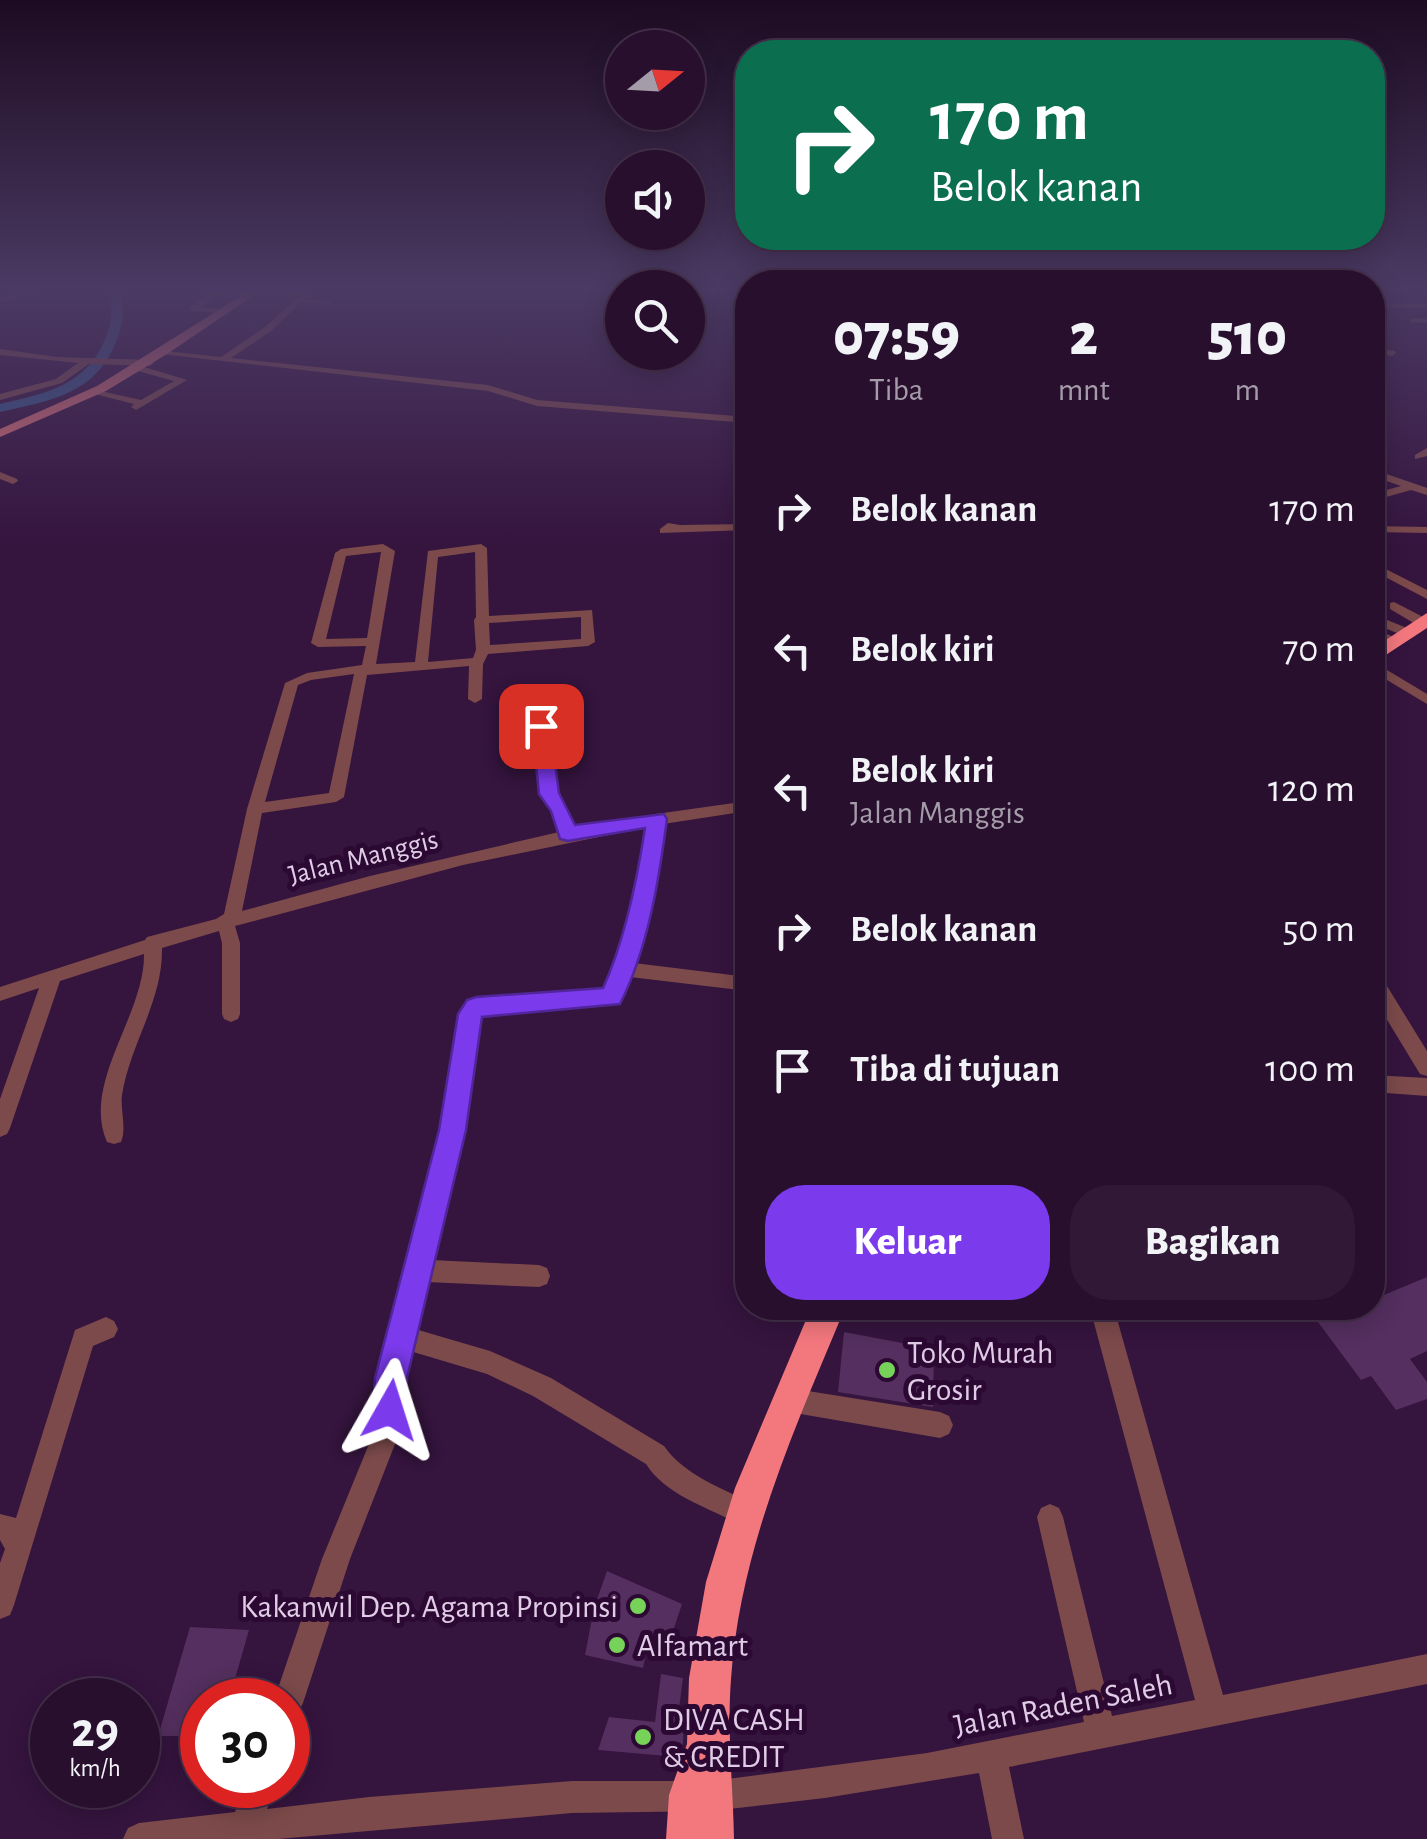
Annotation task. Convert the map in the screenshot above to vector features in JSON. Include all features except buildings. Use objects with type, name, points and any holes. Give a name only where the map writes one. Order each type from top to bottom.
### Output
[{"type":"highway","points":[[1385,651],[1412,629]]},
{"type":"highway","points":[[701,1817],[710,1676],[719,1613],[744,1514],[823,1320]]},
{"type":"main road","points":[[0,433],[126,377]]},
{"type":"street","points":[[0,397],[64,377]]},
{"type":"street","points":[[96,393],[139,405],[182,380],[174,377]]},
{"type":"street","points":[[383,377],[512,392],[537,403],[735,419]]},
{"type":"street","points":[[0,475],[13,481]]},
{"type":"street","points":[[1385,476],[1427,492]]},
{"type":"street","points":[[1385,494],[1413,486]]},
{"type":"street","points":[[677,529],[735,527]]},
{"type":"street","points":[[1385,529],[1427,530]]},
{"type":"street","points":[[421,668],[432,554],[456,548],[483,550],[475,699]]},
{"type":"street","points":[[256,810],[336,797],[373,642],[388,550],[340,552],[318,643],[373,642]]},
{"type":"street","points":[[1385,573],[1427,594]]},
{"type":"street","points":[[1394,606],[1412,629]]},
{"type":"street","points":[[232,1014],[228,919],[292,683],[302,678],[421,668],[588,642],[587,613],[480,620]]},
{"type":"street","points":[[1385,622],[1412,629]]},
{"type":"street","points":[[1385,631],[1412,629]]},
{"type":"street","points":[[1385,671],[1427,700]]},
{"type":"street","points":[[541,726],[549,794],[561,810],[568,834]]},
{"type":"street","name":"Jalan Manggis","points":[[0,994],[228,919],[568,834],[735,808]]},
{"type":"street","points":[[296,1678],[336,1560],[384,1439],[391,1378],[452,1130],[472,1010],[494,1004],[607,998],[614,993],[624,969],[651,858],[656,819]]},
{"type":"street","points":[[114,1135],[110,1114],[114,1090],[152,987],[153,942]]},
{"type":"street","points":[[624,969],[735,982]]},
{"type":"street","points":[[0,1128],[53,976]]},
{"type":"street","points":[[1385,999],[1427,1068]]},
{"type":"street","points":[[1385,1084],[1427,1087]]},
{"type":"street","points":[[418,1271],[539,1276]]},
{"type":"street","points":[[1105,1320],[1212,1710]]},
{"type":"street","points":[[0,1605],[9,1535],[28,1522],[83,1338],[106,1329]]},
{"type":"street","points":[[403,1338],[490,1363],[542,1387],[655,1455],[676,1478],[744,1514]]},
{"type":"street","points":[[789,1400],[940,1425]]},
{"type":"street","points":[[1050,1517],[1102,1732]]},
{"type":"street","name":"Jalan Raden Saleh","points":[[139,1839],[572,1797],[701,1817],[992,1754],[1427,1669]]},
{"type":"street","points":[[992,1754],[1008,1839]]},
{"type":"street","points":[[246,1826],[252,1808]]},
{"type":"waterway","points":[[0,408],[65,391],[87,377]]},
{"type":"place","name":"Toko Murah Grosir","points":[[887,1370]]},
{"type":"place","name":"Kakanwil Dep. Agama Propinsi","points":[[638,1606]]},
{"type":"place","name":"Alfamart","points":[[617,1645]]},
{"type":"place","name":"DIVA CASH & CREDIT","points":[[643,1737]]},
{"type":"route","points":[[390,1410],[391,1378],[452,1130],[470,1014],[476,1007],[494,1004],[611,997],[624,969],[651,858],[656,819],[568,834],[561,810],[549,794],[541,726]]}]
